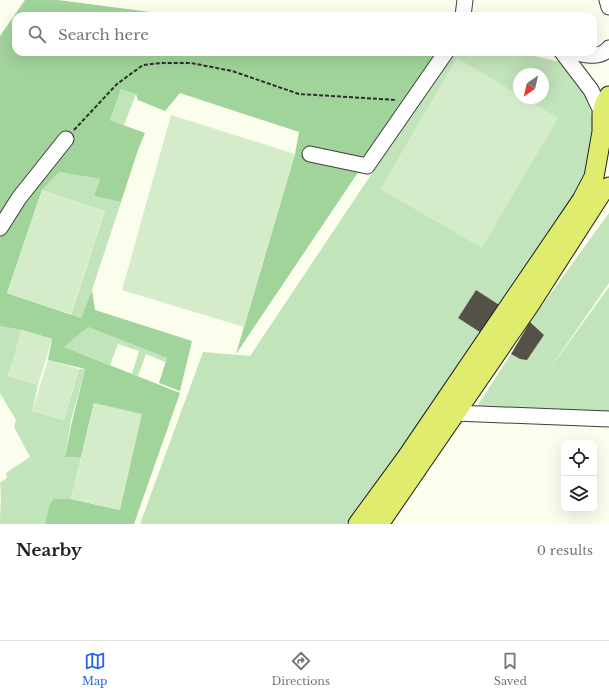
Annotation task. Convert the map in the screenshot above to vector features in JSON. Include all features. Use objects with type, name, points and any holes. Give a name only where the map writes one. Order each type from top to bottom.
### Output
[{"type":"main road","points":[[358,524],[411,451],[582,200],[594,177],[606,138],[606,104]]},
{"type":"main road","points":[[380,524],[530,304],[602,192],[609,187]]},
{"type":"street","points":[[464,12],[465,0]]},
{"type":"street","points":[[608,0],[609,7]]},
{"type":"street","points":[[597,55],[607,51],[609,48]]},
{"type":"street","points":[[310,154],[367,166],[443,56]]},
{"type":"street","points":[[565,56],[591,90],[606,104]]},
{"type":"street","points":[[0,228],[19,198],[66,139]]},
{"type":"street","points":[[455,414],[609,419]]},
{"type":"path","points":[[66,139],[117,84],[142,65],[161,63],[191,63],[232,72],[299,94],[412,101]]},
{"type":"green space","points":[[25,0],[58,0],[150,12],[17,12]]},
{"type":"green space","points":[[12,19],[12,56],[436,56],[236,354],[295,154],[299,132],[180,93],[165,111],[138,100],[136,94],[121,89],[110,120],[145,133],[121,202],[94,196],[100,179],[59,172],[42,190],[7,293],[81,318],[92,290],[95,310],[192,341],[180,391],[159,383],[167,358],[88,327],[64,347],[180,393],[134,524],[45,524],[49,506],[53,499],[71,499],[120,510],[94,403],[81,457],[65,457],[85,369],[48,360],[52,339],[22,330],[0,326],[0,36]]},
{"type":"green space","points":[[450,56],[535,56],[560,62],[585,87],[593,121],[592,177],[504,308],[476,290],[458,318],[486,336],[438,396],[346,524],[140,524],[203,352],[250,356]]},
{"type":"green space","points":[[457,58],[513,91],[513,104],[535,104],[558,118],[482,248],[380,189]]},
{"type":"green space","points":[[121,89],[136,94],[124,125],[110,120]]},
{"type":"green space","points":[[171,115],[295,154],[244,327],[122,290]]},
{"type":"green space","points":[[59,172],[100,179],[94,196],[121,202],[92,290],[81,318],[71,315],[105,211],[42,190]]},
{"type":"green space","points":[[42,190],[105,211],[71,314],[7,293]]},
{"type":"green space","points":[[609,213],[609,283],[546,374],[609,287],[609,416],[474,411],[511,354],[520,359],[527,359],[544,335],[530,322]]},
{"type":"green space","points":[[0,326],[22,330],[8,376],[38,385],[32,411],[64,420],[79,369],[85,369],[71,420],[65,456],[81,457],[71,499],[53,499],[49,506],[45,524],[0,524],[0,483],[7,478],[6,473],[30,457],[14,427],[16,420],[0,393]]},
{"type":"green space","points":[[88,327],[167,358],[165,362],[146,354],[138,376],[132,374],[139,351],[118,344],[110,365],[64,347]]},
{"type":"green space","points":[[22,330],[52,339],[38,385],[8,376]]},
{"type":"green space","points":[[48,360],[79,369],[64,420],[32,411]]},
{"type":"green space","points":[[94,403],[142,414],[120,510],[71,499]]},
{"type":"building","points":[[476,290],[504,308],[486,336],[458,318]]},
{"type":"building","points":[[530,322],[544,335],[527,360],[520,359],[511,354]]}]
